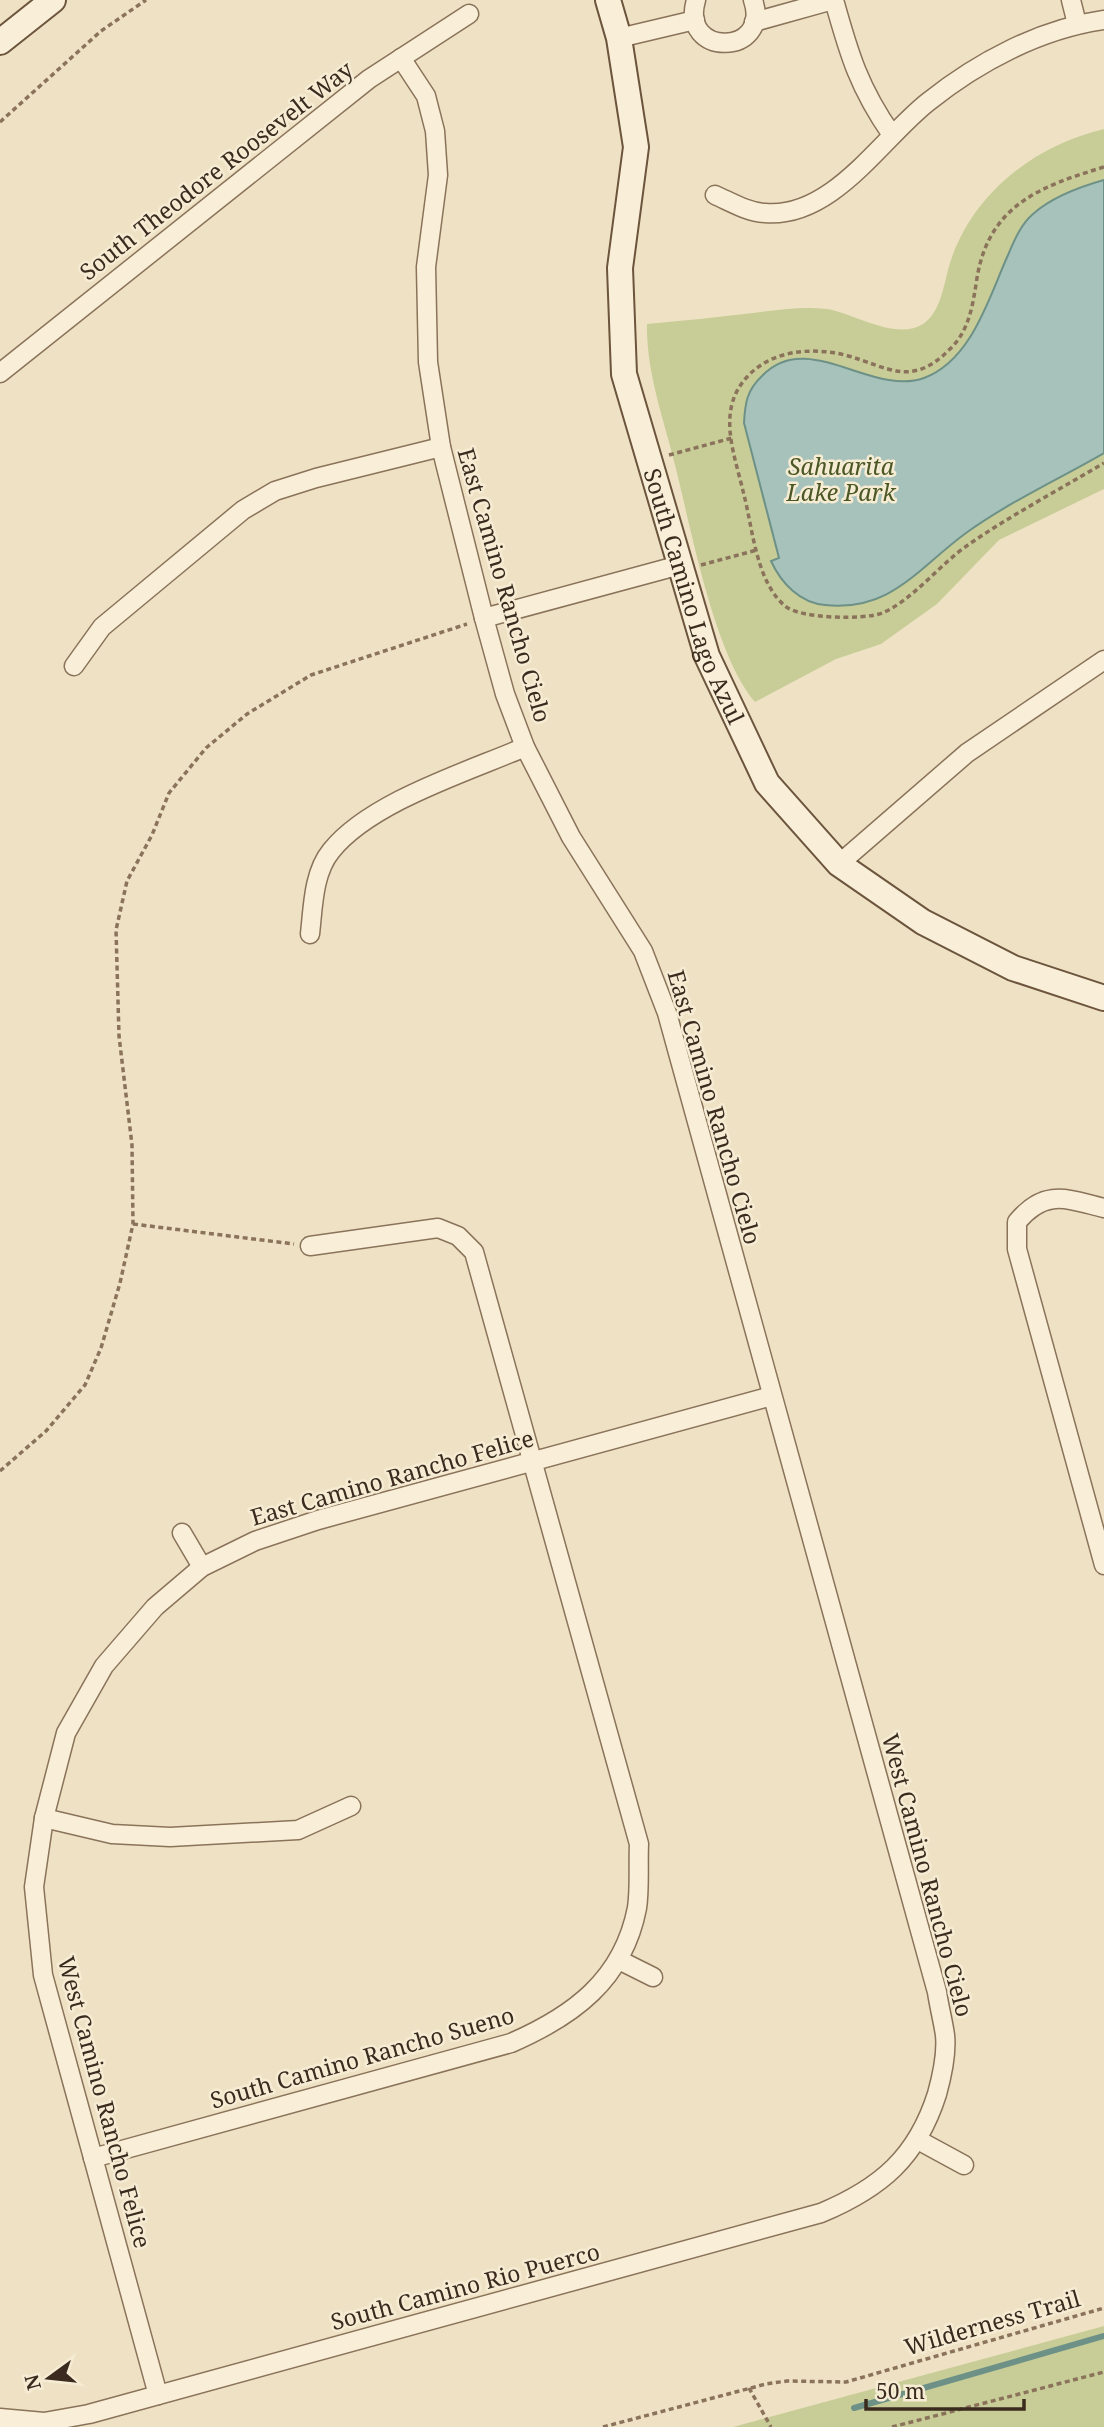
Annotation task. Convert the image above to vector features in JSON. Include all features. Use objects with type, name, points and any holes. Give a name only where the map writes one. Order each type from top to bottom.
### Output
[{"type":"street","points":[[0,42],[53,0]]},
{"type":"street","name":"South Camino Lago Azul","points":[[608,0],[619,38],[636,147],[620,268],[624,374],[707,656],[767,783],[838,864],[923,922],[1013,968],[1104,998]]},
{"type":"street","points":[[696,0],[695,20],[706,38],[726,44],[746,37],[754,22],[753,0]]},
{"type":"street","points":[[754,22],[834,0],[854,70],[868,101],[892,135]]},
{"type":"street","points":[[1070,0],[1077,24]]},
{"type":"street","name":"South Theodore Roosevelt Way","points":[[0,373],[369,79],[469,14]]},
{"type":"street","points":[[619,38],[695,20]]},
{"type":"street","points":[[715,195],[745,209],[767,214],[810,205],[846,182],[926,103],[968,73],[1016,47],[1077,24],[1104,20]]},
{"type":"street","name":"East Camino Rancho Cielo","points":[[401,58],[426,96],[435,131],[438,175],[426,267],[428,362],[441,447],[505,694],[525,747],[571,837],[643,951],[667,1013],[846,1664]]},
{"type":"street","points":[[74,666],[102,627],[254,503],[275,491],[316,478],[441,447]]},
{"type":"street","points":[[484,618],[681,568]]},
{"type":"street","points":[[838,864],[967,753],[1104,660]]},
{"type":"street","points":[[310,934],[315,887],[329,853],[361,822],[404,800],[525,747]]},
{"type":"street","points":[[1104,1208],[1063,1198],[1045,1199],[1028,1208],[1017,1222],[1017,1249],[1099,1530],[1104,1565]]},
{"type":"street","name":"South Camino Rancho Sueno","points":[[93,2158],[511,2043],[548,2027],[589,1999],[619,1959],[636,1908],[639,1844],[474,1252],[458,1236],[438,1228],[310,1246]]},
{"type":"street","name":"East Camino Rancho Felice","points":[[44,1818],[66,1733],[104,1666],[155,1607],[202,1567],[255,1541],[318,1520],[772,1396]]},
{"type":"street","points":[[182,1533],[202,1567]]},
{"type":"street","name":"West Camino Rancho Cielo","points":[[846,1664],[937,1992],[945,2037],[942,2077],[918,2140]]},
{"type":"street","points":[[44,1818],[112,1833],[170,1837],[298,1830],[351,1806]]},
{"type":"street","name":"West Camino Rancho Felice","points":[[44,1818],[34,1887],[43,1975],[158,2395]]},
{"type":"street","points":[[619,1959],[653,1977]]},
{"type":"street","points":[[918,2140],[964,2165]]},
{"type":"street","name":"South Camino Rio Puerco","points":[[0,2417],[44,2422],[89,2414],[821,2213],[852,2200],[879,2182],[918,2140]]},
{"type":"path","points":[[0,122],[101,31],[146,0]]},
{"type":"path","points":[[1104,167],[1054,182],[1023,200],[1006,214],[984,246],[967,327],[953,346],[938,359],[924,368],[906,372],[882,370],[844,355],[794,352],[772,359],[746,377],[733,400],[727,418],[757,550],[769,585],[788,609],[818,615],[862,618],[882,613],[900,603],[940,565],[970,544],[1104,463]]},
{"type":"path","points":[[649,460],[732,438]]},
{"type":"path","points":[[681,568],[757,550]]},
{"type":"path","points":[[0,1471],[46,1431],[85,1385],[105,1335],[133,1224],[132,1145],[119,1036],[116,930],[127,881],[152,835],[169,793],[206,748],[247,714],[311,675],[484,618]]},
{"type":"path","points":[[133,1224],[310,1246]]},
{"type":"path","name":"Wilderness Trail","points":[[603,2427],[749,2388],[787,2381],[846,2382],[1104,2308]]},
{"type":"path","points":[[892,2427],[1104,2372]]},
{"type":"path","points":[[749,2388],[771,2427]]},
{"type":"green space","name":"Sahuarita Lake Park","points":[[1104,129],[1104,489],[999,540],[937,604],[881,644],[836,659],[755,702],[740,681],[727,654],[706,589],[653,378],[647,324],[808,308],[827,309],[901,330],[923,324],[939,303],[952,257],[963,233],[976,211],[993,192],[1032,159],[1079,136]]},
{"type":"green space","points":[[1104,2326],[1104,2427],[733,2427]]},
{"type":"water","points":[[1104,180],[1104,453],[982,522],[886,595],[868,602],[848,605],[825,605],[800,596],[780,577],[771,561],[779,558],[744,423],[746,403],[753,386],[780,363],[799,359],[819,361],[883,379],[904,381],[924,378],[941,369],[955,357],[977,326],[1015,239],[1029,218],[1057,198]]},
{"type":"waterway","points":[[854,2408],[1104,2336]]}]
